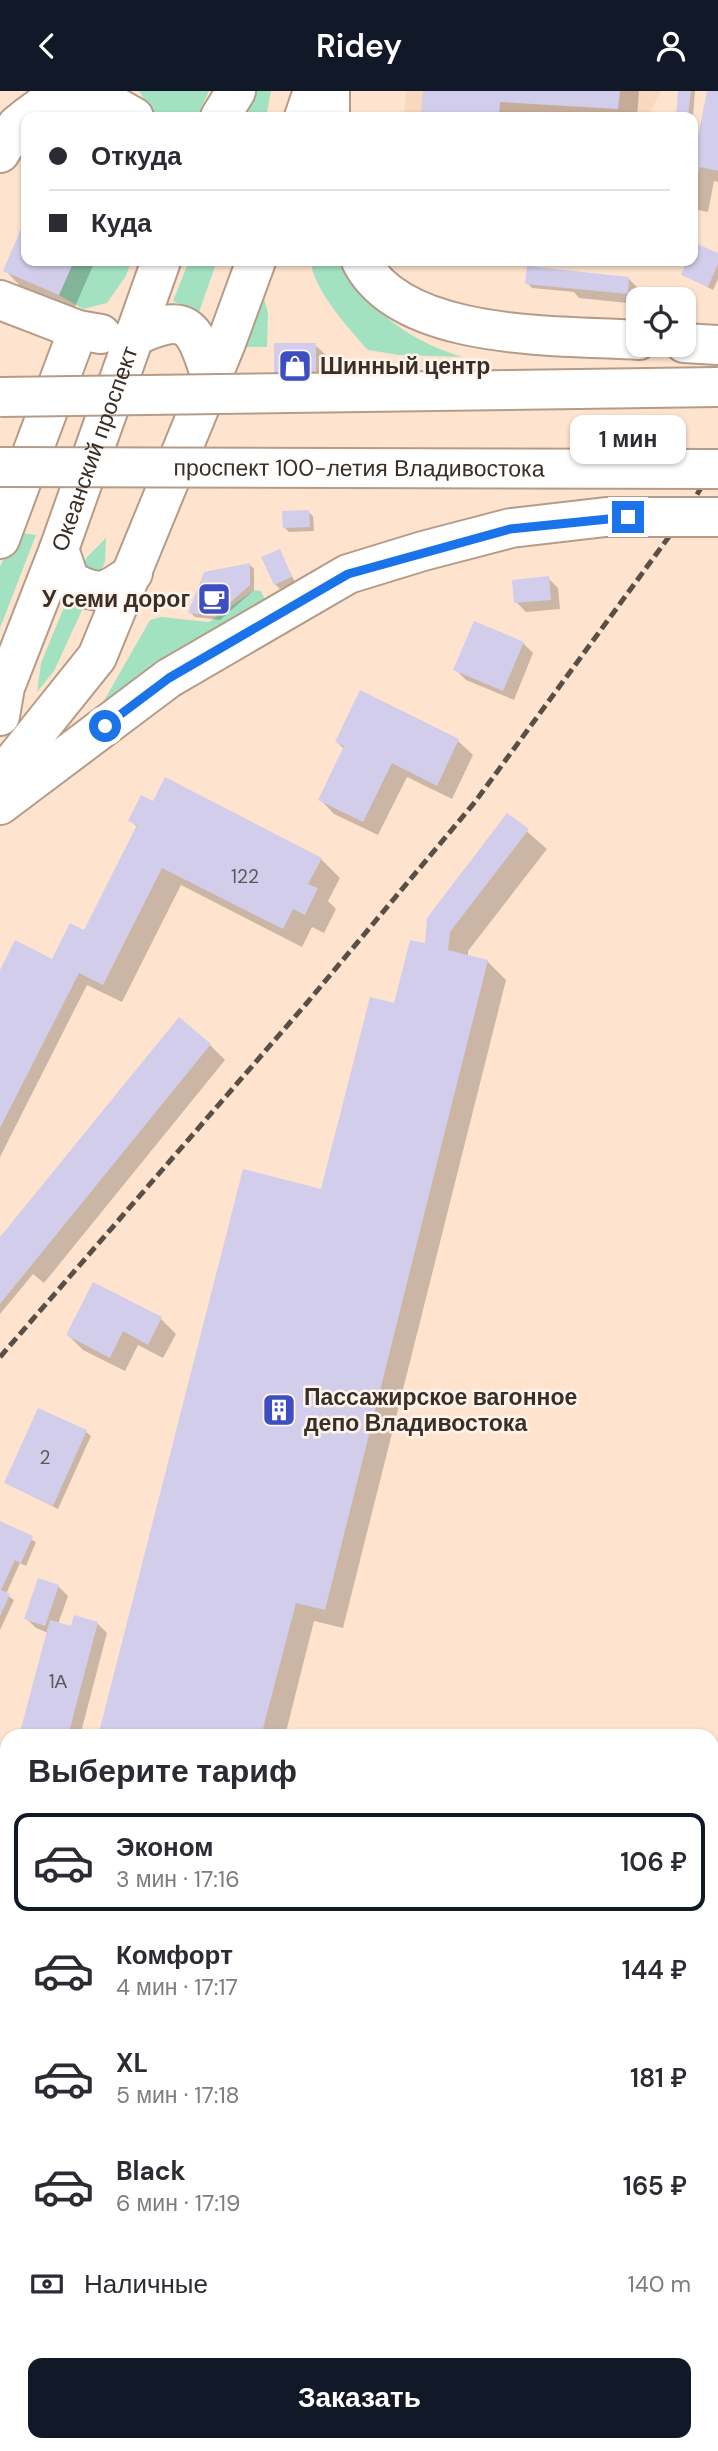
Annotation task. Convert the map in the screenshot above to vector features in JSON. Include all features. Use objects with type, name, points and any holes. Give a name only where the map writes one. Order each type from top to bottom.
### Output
[{"type":"main road","points":[[223,112],[236,91]]},
{"type":"main road","points":[[306,112],[313,91]]},
{"type":"main road","points":[[330,91],[330,112]]},
{"type":"main road","points":[[34,112],[42,106],[81,93],[102,99],[125,112]]},
{"type":"main road","points":[[0,153],[16,125],[21,122]]},
{"type":"main road","name":"Океанский проспект","points":[[0,716],[5,687],[58,549],[131,338],[159,266]]},
{"type":"main road","points":[[0,778],[97,657],[134,573],[254,266]]},
{"type":"main road","points":[[363,266],[418,310],[464,326],[626,339]]},
{"type":"main road","points":[[0,300],[78,330],[131,338],[162,323],[183,326],[199,338],[211,378]]},
{"type":"main road","points":[[0,539],[78,330]]},
{"type":"main road","points":[[696,344],[718,345]]},
{"type":"main road","points":[[0,397],[718,387]]},
{"type":"main road","points":[[0,388],[55,397]]},
{"type":"main road","name":"проспект 100-летия Владивостока","points":[[0,467],[718,469]]},
{"type":"main road","points":[[0,805],[169,678],[348,574],[510,529],[606,517],[718,517]]},
{"type":"main road","points":[[58,549],[70,581],[92,592],[108,590],[134,573]]},
{"type":"shaded area","points":[[406,91],[661,91],[650,112],[404,112]]},
{"type":"green space","points":[[139,91],[209,91],[199,112],[152,112]]},
{"type":"green space","points":[[255,91],[271,91],[267,112],[245,112]]},
{"type":"green space","points":[[72,266],[129,266],[126,276],[107,303],[83,309],[59,295]]},
{"type":"green space","points":[[187,266],[215,266],[199,312],[173,301]]},
{"type":"green space","points":[[312,266],[346,266],[365,295],[392,322],[425,342],[462,357],[399,355],[368,350],[324,295]]},
{"type":"green space","points":[[263,295],[268,313],[267,347],[240,347]]},
{"type":"green space","points":[[14,532],[36,535],[0,628],[0,567]]},
{"type":"green space","points":[[106,538],[105,562],[93,587],[77,580],[87,557]]},
{"type":"green space","points":[[72,588],[89,595],[54,671],[37,692],[41,663]]},
{"type":"green space","points":[[254,590],[261,591],[265,600],[102,704],[150,620],[161,617],[209,622]]},
{"type":"building","points":[[423,91],[620,91],[618,109],[500,102],[499,112],[421,112]]},
{"type":"building","points":[[678,91],[691,91],[689,112],[676,112]]},
{"type":"building","points":[[707,91],[718,91],[718,171],[700,167],[698,175],[698,137]]},
{"type":"building","points":[[21,229],[21,266],[72,266],[59,295],[3,271]]},
{"type":"building","points":[[698,244],[718,253],[718,264],[708,287],[681,275],[685,266],[698,266]]},
{"type":"building","points":[[527,266],[629,277],[626,294],[525,284]]},
{"type":"building","name":"Шинный центр","points":[[274,343],[316,343],[316,389],[274,389]]},
{"type":"building","points":[[309,510],[310,527],[283,528],[282,511]]},
{"type":"building","points":[[280,549],[292,577],[274,585],[261,557]]},
{"type":"building","name":"У семи дорог","points":[[250,563],[250,585],[215,616],[188,613],[204,572]]},
{"type":"building","points":[[549,576],[551,600],[514,603],[512,580]]},
{"type":"building","points":[[474,621],[524,642],[503,691],[453,670]]},
{"type":"building","points":[[360,690],[459,739],[437,786],[392,763],[363,822],[318,800],[344,746],[335,742]]},
{"type":"building","points":[[165,777],[322,858],[308,884],[318,888],[305,915],[293,909],[283,929],[162,868],[103,985],[79,973],[0,1128],[0,970],[15,940],[52,959],[70,923],[84,930],[137,825],[128,821],[141,795],[153,801]]},
{"type":"building","name":"Пассажирское вагонное депо Владивостока","points":[[507,813],[529,829],[450,932],[448,950],[488,960],[325,1610],[296,1603],[263,1729],[100,1729],[243,1169],[321,1189],[370,997],[394,1003],[410,940],[425,943],[427,918]]},
{"type":"building","points":[[179,1017],[211,1044],[0,1304],[0,1237]]},
{"type":"building","points":[[93,1282],[162,1317],[148,1345],[123,1331],[110,1358],[66,1335]]},
{"type":"building","points":[[38,1408],[87,1430],[53,1506],[4,1483]]},
{"type":"building","points":[[0,1521],[33,1536],[21,1563],[15,1560],[1,1590],[10,1594],[0,1616]]},
{"type":"building","points":[[38,1578],[59,1585],[45,1626],[24,1619]]},
{"type":"building","points":[[74,1615],[98,1622],[70,1729],[21,1729],[50,1620],[71,1626]]},
{"type":"railway","points":[[0,1357],[306,1004],[475,802],[687,512],[718,458]]},
{"type":"place","name":"Шинный центр","points":[[295,366]]},
{"type":"place","name":"У семи дорог","points":[[214,599]]},
{"type":"place","name":"Пассажирское вагонное депо Владивостока","points":[[279,1410]]},
{"type":"route","points":[[105,726],[169,678],[348,574],[510,529],[606,517],[628,517]]}]
